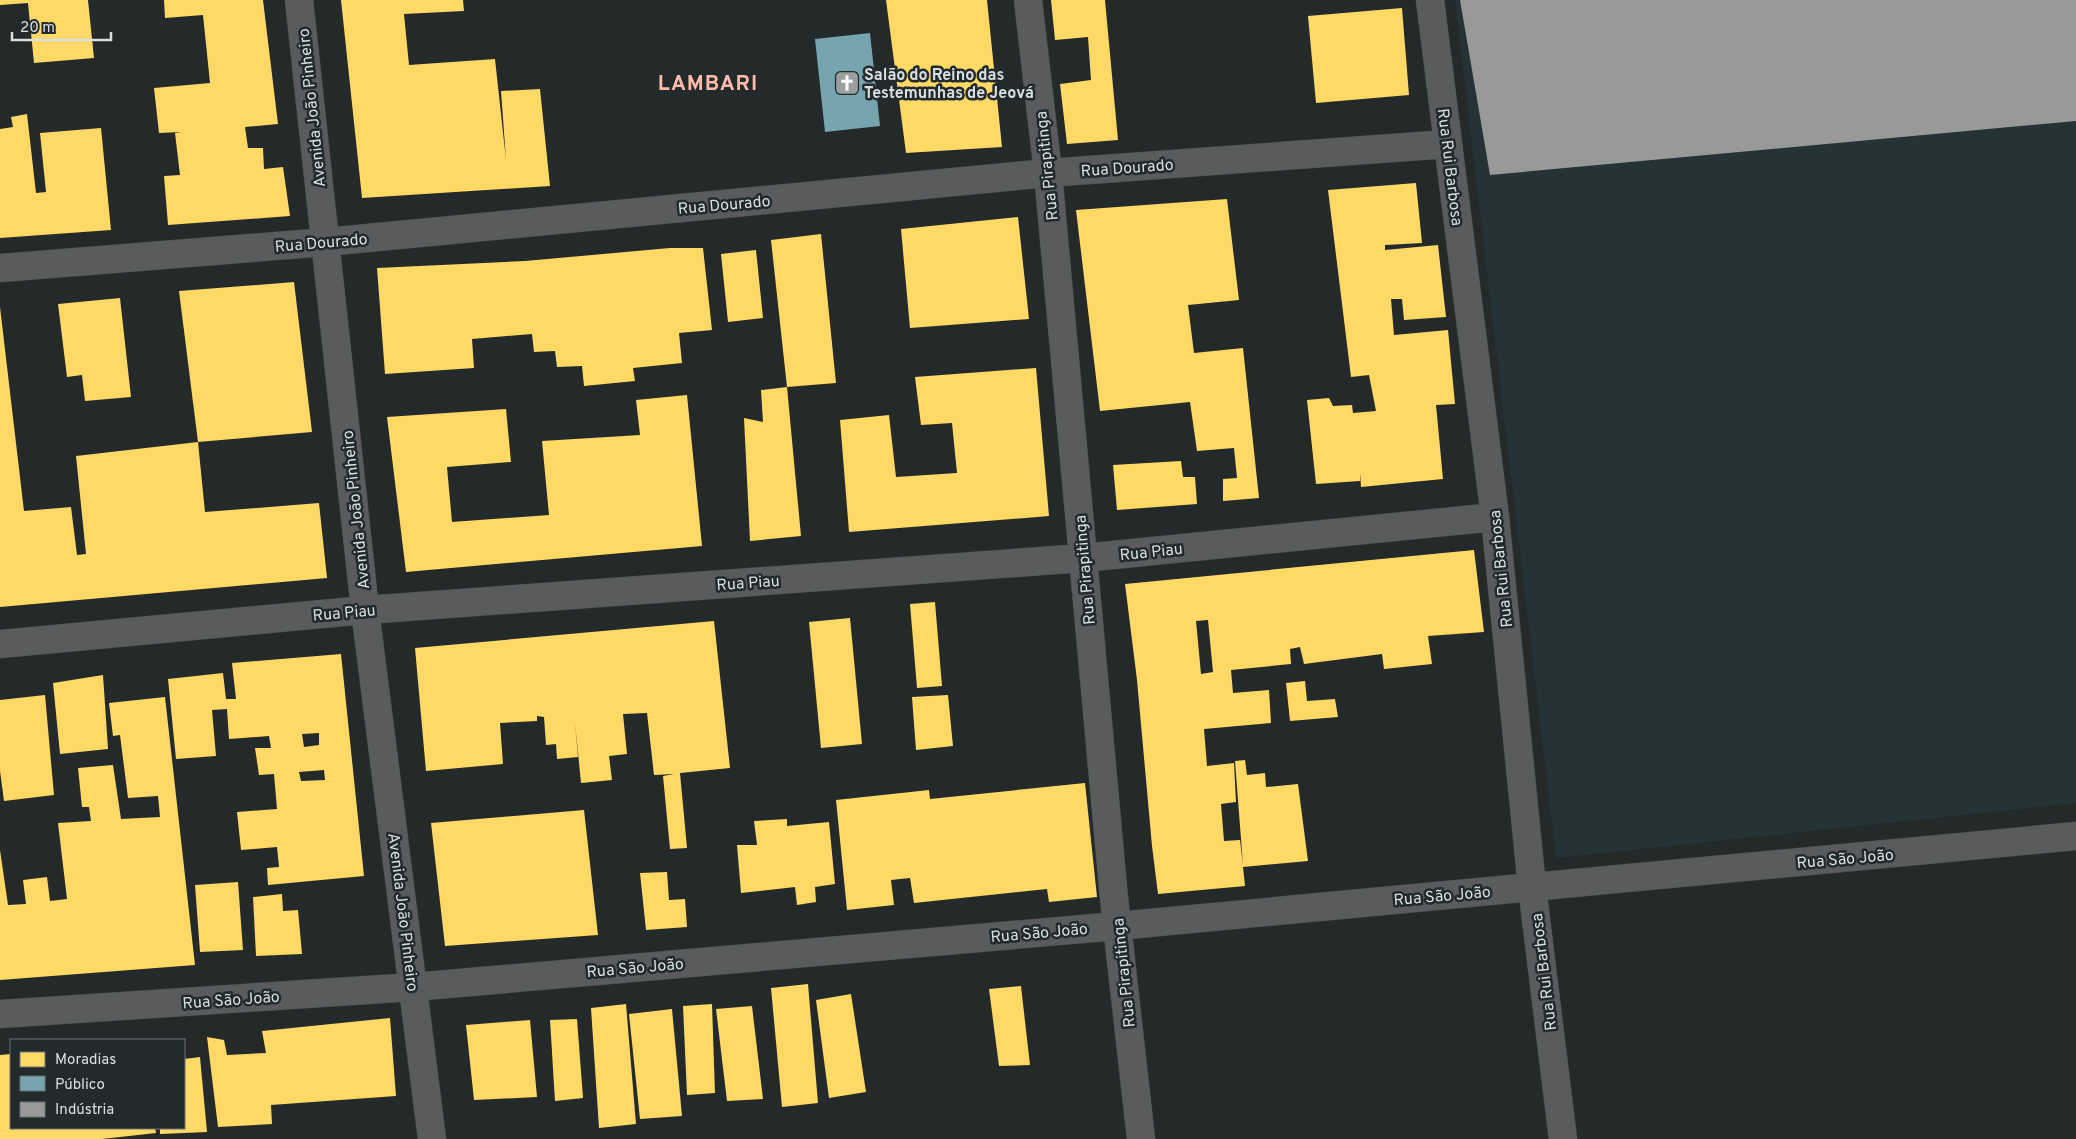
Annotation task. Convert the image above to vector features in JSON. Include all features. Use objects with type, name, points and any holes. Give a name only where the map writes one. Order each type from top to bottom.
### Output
[{"type":"street","name":"Avenida João Pinheiro","points":[[299,0],[365,610],[432,1139]]},
{"type":"street","name":"Rua Pirapitinga","points":[[1028,0],[1048,173],[1117,926],[1141,1139]]},
{"type":"street","name":"Rua Rui Barbosa","points":[[1430,0],[1495,517],[1532,887],[1563,1139]]},
{"type":"street","name":"Rua Dourado","points":[[0,268],[326,242],[1048,173],[1448,144]]},
{"type":"street","name":"Rua Piau","points":[[0,644],[365,610],[1083,558],[1495,517]]},
{"type":"street","name":"Rua São João","points":[[0,1014],[413,986],[1117,926],[2076,836]]},
{"type":"shaded area","points":[[1455,0],[2076,0],[2076,803],[1556,858]]},
{"type":"building: Moradias","points":[[0,0],[88,0],[94,58],[34,63],[28,3],[0,5]]},
{"type":"building: Moradias","points":[[164,0],[263,0],[278,124],[245,127],[248,148],[263,148],[264,169],[283,167],[290,216],[168,225],[164,176],[180,175],[175,133],[181,132],[159,133],[154,88],[210,83],[203,15],[165,18]]},
{"type":"building: Moradias","points":[[341,0],[463,0],[464,11],[404,14],[409,65],[495,59],[506,160],[501,91],[540,89],[550,186],[362,198]]},
{"type":"building: Moradias","points":[[886,0],[987,0],[1002,147],[906,153]]},
{"type":"building: Moradias","points":[[1051,0],[1105,0],[1118,140],[1067,144],[1060,84],[1091,80],[1088,37],[1055,40]]},
{"type":"building: Moradias","points":[[1402,8],[1409,95],[1316,103],[1308,16]]},
{"type":"building: Moradias","points":[[27,114],[36,193],[46,192],[40,133],[101,128],[111,230],[0,238],[0,129],[13,127],[11,117]]},
{"type":"building: Moradias","points":[[1416,183],[1422,243],[1385,245],[1385,250],[1438,245],[1446,317],[1404,320],[1402,299],[1391,299],[1394,335],[1448,330],[1455,404],[1436,405],[1443,479],[1361,487],[1360,473],[1360,481],[1316,484],[1307,400],[1329,398],[1333,406],[1352,405],[1353,413],[1376,411],[1369,375],[1351,377],[1328,190]]},
{"type":"building: Moradias","points":[[1227,199],[1239,300],[1188,305],[1194,353],[1243,348],[1259,498],[1223,501],[1223,479],[1237,478],[1234,448],[1197,451],[1190,402],[1100,411],[1076,210]]},
{"type":"building: Moradias","points":[[1018,217],[1029,319],[910,328],[901,229]]},
{"type":"building: Moradias","points":[[821,234],[836,383],[787,387],[771,240]]},
{"type":"building: Moradias","points":[[670,248],[703,248],[712,330],[679,333],[682,363],[633,368],[635,381],[584,386],[582,366],[557,367],[555,351],[534,352],[532,334],[472,339],[474,368],[385,374],[377,268],[525,261]]},
{"type":"building: Moradias","points":[[756,250],[763,318],[728,322],[721,254]]},
{"type":"building: Moradias","points":[[294,282],[312,432],[198,442],[179,291]]},
{"type":"building: Moradias","points":[[120,298],[131,397],[85,401],[82,375],[67,377],[58,304]]},
{"type":"building: Moradias","points":[[0,307],[24,511],[71,507],[77,555],[86,554],[76,456],[198,442],[205,512],[319,503],[327,578],[0,607]]},
{"type":"building: Moradias","points":[[1036,368],[1049,516],[849,532],[840,420],[889,415],[896,477],[957,473],[952,423],[921,425],[915,377]]},
{"type":"building: Moradias","points":[[787,387],[801,536],[750,541],[744,418],[763,422],[761,390]]},
{"type":"building: Moradias","points":[[687,395],[702,546],[406,572],[387,417],[506,409],[511,462],[447,467],[452,522],[549,515],[542,441],[640,435],[636,400]]},
{"type":"building: Moradias","points":[[1181,461],[1183,477],[1195,477],[1197,504],[1117,510],[1113,465]]},
{"type":"building: Moradias","points":[[1474,550],[1484,632],[1428,636],[1432,664],[1384,669],[1382,654],[1304,664],[1300,647],[1290,649],[1291,664],[1231,670],[1233,693],[1269,690],[1271,723],[1204,729],[1207,766],[1234,763],[1236,802],[1221,804],[1224,841],[1240,840],[1243,865],[1235,761],[1245,760],[1247,775],[1265,773],[1266,787],[1298,784],[1308,861],[1243,867],[1245,886],[1158,894],[1137,680],[1125,584]],"holes":[[[1208,620],[1213,672],[1201,674],[1196,621]]]},
{"type":"building: Moradias","points":[[935,602],[942,686],[917,688],[910,604]]},
{"type":"building: Moradias","points":[[850,618],[862,744],[821,748],[809,622]]},
{"type":"building: Moradias","points":[[714,621],[730,768],[680,773],[687,848],[670,849],[663,776],[674,774],[654,775],[647,713],[623,714],[627,754],[609,756],[612,780],[581,783],[575,722],[578,757],[557,759],[556,744],[546,745],[544,717],[537,716],[537,721],[500,723],[503,764],[426,771],[415,648]]},
{"type":"building: Moradias","points":[[341,654],[364,876],[268,885],[267,868],[279,867],[277,847],[241,850],[237,812],[277,809],[274,774],[259,775],[255,748],[271,748],[269,736],[229,739],[227,709],[212,710],[216,756],[176,759],[168,679],[223,673],[226,699],[236,699],[232,663]],"holes":[[[319,733],[319,745],[304,747],[302,734]],[[324,770],[325,780],[301,781],[299,772]]]},
{"type":"building: Moradias","points":[[103,675],[108,749],[60,754],[53,683]]},
{"type":"building: Moradias","points":[[1305,681],[1307,701],[1335,699],[1338,717],[1290,721],[1286,683]]},
{"type":"building: Moradias","points":[[45,695],[54,795],[4,801],[0,771],[0,700]]},
{"type":"building: Moradias","points":[[948,695],[953,746],[916,750],[912,697]]},
{"type":"building: Moradias","points":[[165,697],[195,965],[0,980],[0,850],[8,905],[26,904],[23,880],[47,877],[50,901],[67,899],[58,823],[91,821],[89,807],[82,807],[78,768],[113,765],[121,819],[160,817],[158,796],[128,798],[120,735],[113,736],[109,703]]},
{"type":"building: Moradias","points":[[1085,783],[1097,897],[1049,902],[1047,889],[914,903],[910,878],[891,880],[894,905],[847,910],[836,800],[929,790],[930,799]]},
{"type":"building: Moradias","points":[[584,810],[598,935],[445,946],[431,823]]},
{"type":"building: Moradias","points":[[787,819],[787,826],[829,822],[835,884],[815,887],[816,902],[797,905],[795,887],[741,893],[737,845],[757,845],[754,821]]},
{"type":"building: Moradias","points":[[667,872],[669,900],[685,899],[687,927],[646,930],[640,873]]},
{"type":"building: Moradias","points":[[238,882],[243,950],[200,952],[195,885]]},
{"type":"building: Moradias","points":[[282,894],[283,911],[298,910],[302,954],[256,956],[253,897]]},
{"type":"building: Moradias","points":[[808,984],[818,1103],[782,1107],[771,988]]},
{"type":"building: Moradias","points":[[1021,986],[1030,1065],[999,1066],[989,989]]},
{"type":"building: Moradias","points":[[851,994],[866,1092],[829,1098],[816,1000]]},
{"type":"building: Moradias","points":[[626,1004],[636,1124],[599,1128],[591,1008]]},
{"type":"building: Moradias","points":[[712,1004],[715,1093],[687,1095],[683,1006]]},
{"type":"building: Moradias","points":[[752,1006],[763,1099],[727,1101],[716,1009]]},
{"type":"building: Moradias","points":[[672,1009],[682,1116],[640,1119],[629,1014]]},
{"type":"building: Moradias","points":[[390,1018],[396,1096],[271,1105],[272,1124],[218,1127],[207,1037],[224,1040],[227,1055],[266,1053],[262,1031]]},
{"type":"building: Moradias","points":[[577,1019],[583,1098],[555,1101],[550,1020]]},
{"type":"building: Moradias","points":[[530,1020],[537,1097],[474,1100],[466,1025]]},
{"type":"building: Moradias","points":[[10,1054],[10,1129],[155,1129],[156,1133],[102,1139],[0,1139],[0,1055]]},
{"type":"building: Moradias","points":[[200,1057],[207,1132],[160,1134],[160,1129],[185,1129],[185,1059]]},
{"type":"building: Público","name":"Salão do Reino das Testemunhas de Jeová","points":[[870,33],[880,126],[825,132],[815,39]]},
{"type":"building: Indústria","points":[[1460,0],[2076,0],[2076,121],[1490,175]]},
{"type":"place","name":"Salão do Reino das Testemunhas de Jeová","points":[[847,83]]},
{"type":"district","name":"LAMBARI","points":[[708,83]]}]
